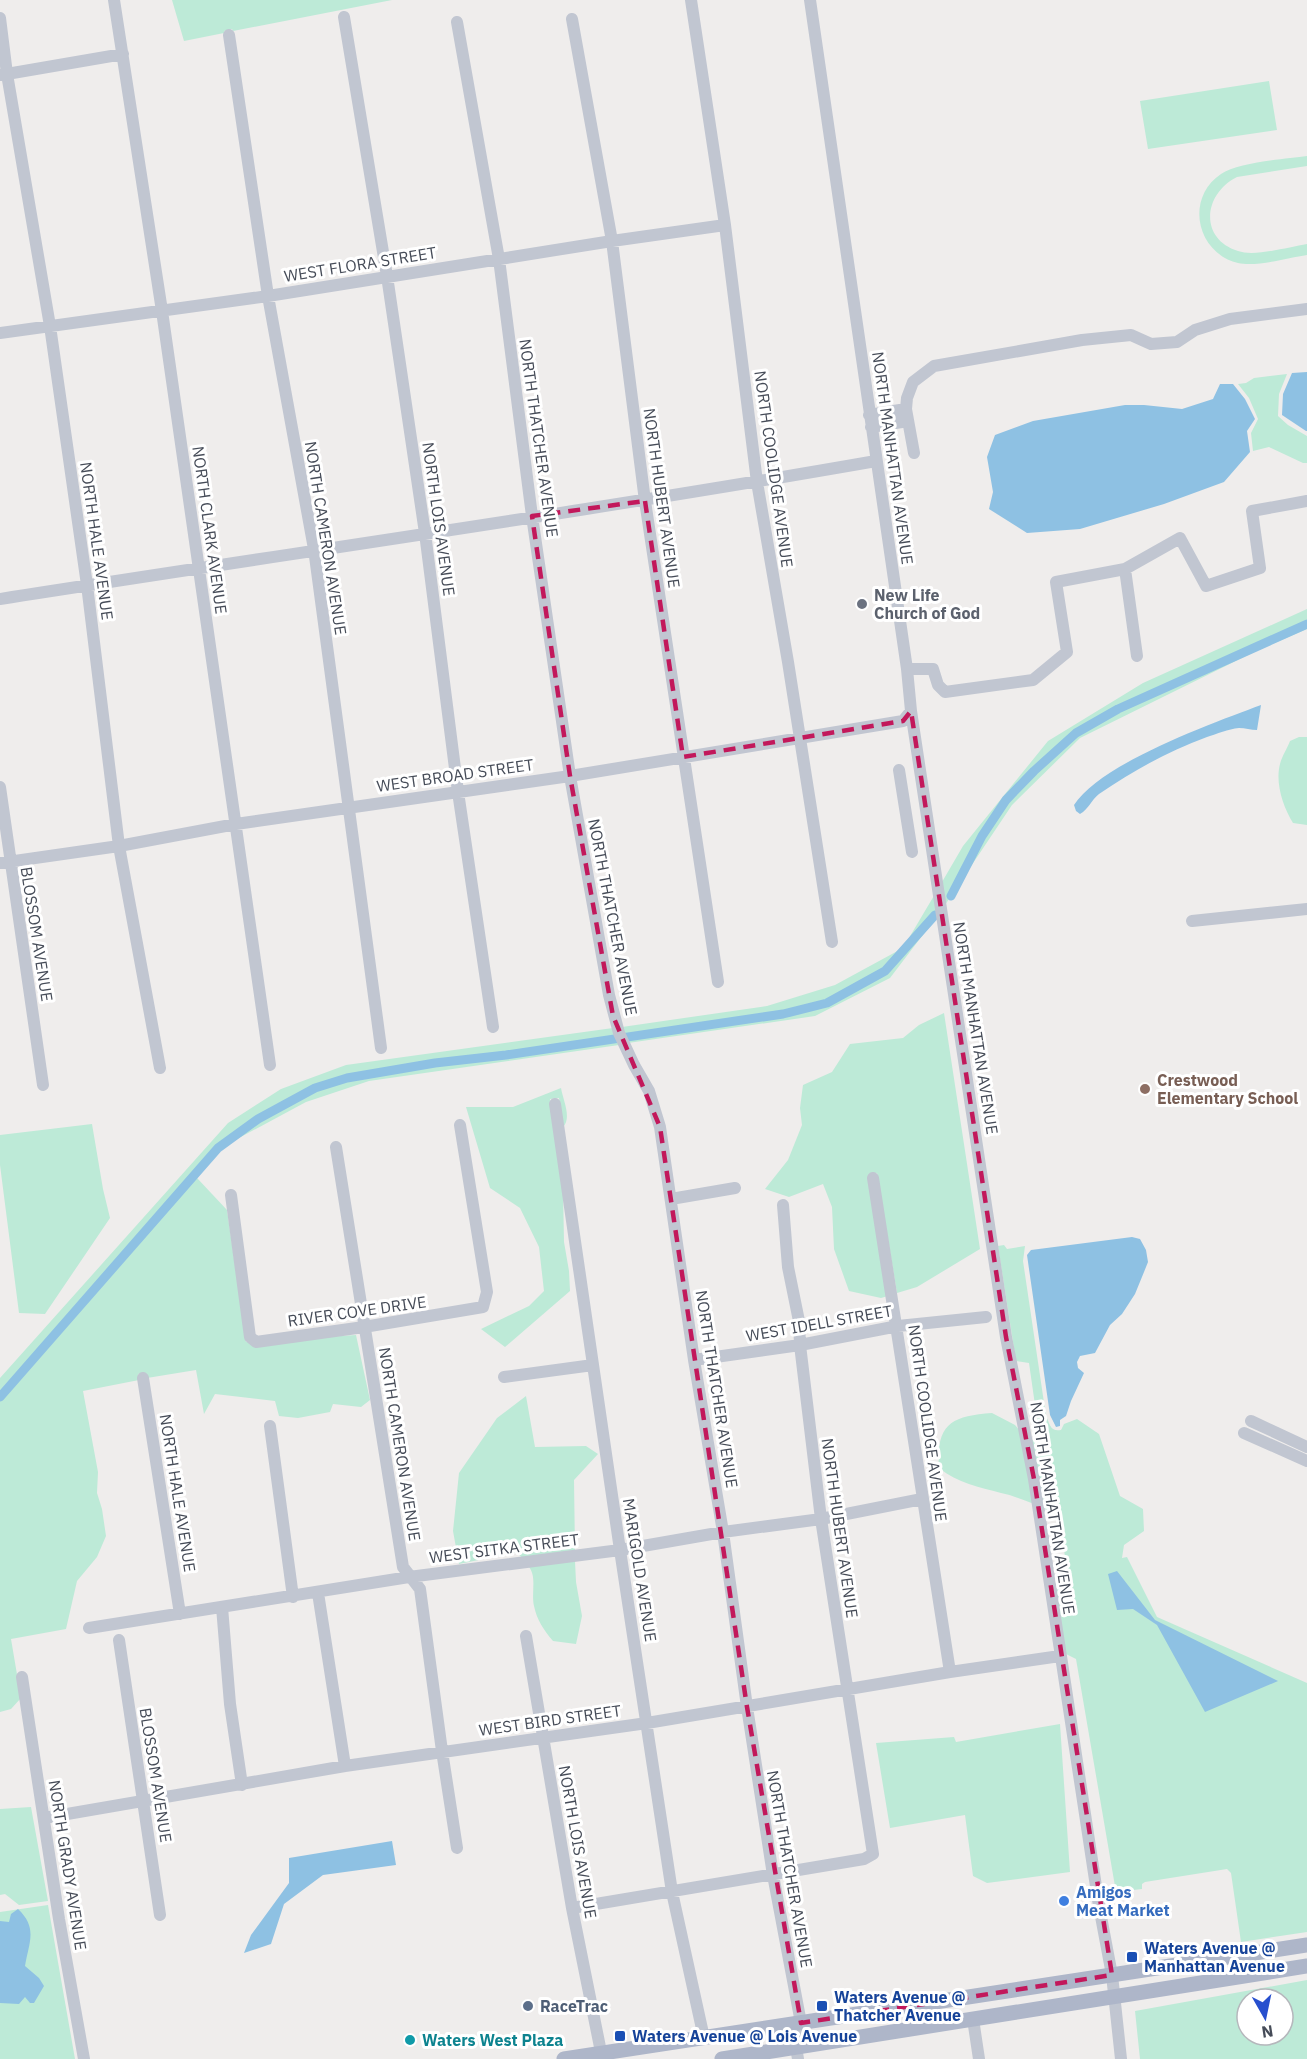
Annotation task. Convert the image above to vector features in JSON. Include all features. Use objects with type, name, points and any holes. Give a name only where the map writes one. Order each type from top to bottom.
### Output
[{"type":"main road","points":[[564,2059],[1307,1944]]},
{"type":"main road","points":[[722,2059],[797,2053],[973,2019],[1307,1966]]},
{"type":"main road","points":[[628,2059],[678,2042]]},
{"type":"street","name":"NORTH CLARK AVENUE","points":[[114,0],[162,310],[270,1065]]},
{"type":"street","name":"NORTH COOLIDGE AVENUE","points":[[691,0],[725,225],[757,482],[832,942]]},
{"type":"street","name":"NORTH MANHATTAN AVENUE","points":[[810,0],[907,669],[911,711],[1006,1337],[1034,1479],[1060,1656],[1112,1975],[1121,2059]]},
{"type":"street","name":"NORTH LOIS AVENUE","points":[[344,17],[387,276],[425,533],[458,792],[493,1026]]},
{"type":"street","name":"NORTH HALE AVENUE","points":[[0,18],[4,74],[50,326],[87,585],[119,846],[160,1068]]},
{"type":"street","name":"NORTH HUBERT AVENUE","points":[[572,19],[612,241],[645,501],[718,982]]},
{"type":"street","name":"NORTH THATCHER AVENUE","points":[[457,22],[499,259],[532,516],[570,776],[609,995],[619,1033],[649,1091],[657,1118],[723,1532],[773,1875],[801,2023]]},
{"type":"street","name":"NORTH CAMERON AVENUE","points":[[229,35],[268,296],[314,549],[381,1048]]},
{"type":"street","points":[[4,74],[123,54]]},
{"type":"street","name":"WEST FLORA STREET","points":[[0,333],[268,296],[725,225]]},
{"type":"street","points":[[914,453],[907,415],[909,389],[913,382],[934,366],[1082,340],[1131,335],[1151,344],[1177,342],[1195,330],[1230,319],[1307,309]]},
{"type":"street","points":[[870,421],[907,415]]},
{"type":"street","points":[[0,599],[314,549],[645,501],[876,461]]},
{"type":"street","points":[[907,669],[933,669],[938,685],[945,692],[1033,680],[1067,652],[1056,582],[1125,569],[1180,538],[1206,586],[1260,567],[1252,511],[1307,501]]},
{"type":"street","points":[[1125,569],[1137,656]]},
{"type":"street","name":"WEST BROAD STREET","points":[[5,862],[119,846],[236,824],[570,776],[903,721],[911,711]]},
{"type":"street","points":[[899,770],[912,852]]},
{"type":"street","name":"BLOSSOM AVENUE","points":[[0,787],[5,862],[43,1084]]},
{"type":"street","points":[[906,811],[926,808]]},
{"type":"street","points":[[1192,921],[1307,909]]},
{"type":"street","name":"MARIGOLD AVENUE","points":[[555,1104],[672,1892],[704,2038]]},
{"type":"street","name":"RIVER COVE DRIVE","points":[[231,1195],[250,1337],[256,1342],[483,1307],[487,1292],[460,1125]]},
{"type":"street","name":"NORTH CAMERON AVENUE","points":[[336,1147],[403,1567],[420,1589],[441,1751],[457,1848]]},
{"type":"street","name":"NORTH COOLIDGE AVENUE","points":[[873,1178],[898,1326],[922,1500],[950,1672]]},
{"type":"street","points":[[671,1199],[735,1188]]},
{"type":"street","name":"NORTH HUBERT AVENUE","points":[[773,1875],[864,1859],[873,1854],[821,1519],[799,1321],[788,1267],[783,1205]]},
{"type":"street","name":"WEST IDELL STREET","points":[[694,1360],[800,1345],[898,1326],[986,1317]]},
{"type":"street","points":[[504,1377],[593,1365]]},
{"type":"street","name":"NORTH HALE AVENUE","points":[[143,1378],[180,1614]]},
{"type":"street","points":[[1251,1421],[1307,1447]]},
{"type":"street","points":[[270,1426],[294,1597]]},
{"type":"street","points":[[1244,1433],[1307,1461]]},
{"type":"street","name":"WEST SITKA STREET","points":[[89,1628],[409,1577],[620,1550],[723,1532],[821,1519],[922,1500]]},
{"type":"street","points":[[318,1593],[345,1766]]},
{"type":"street","points":[[222,1608],[230,1704],[242,1785]]},
{"type":"street","name":"NORTH LOIS AVENUE","points":[[526,1636],[572,1908],[601,2052]]},
{"type":"street","name":"BLOSSOM AVENUE","points":[[119,1640],[160,1915]]},
{"type":"street","name":"WEST BIRD STREET","points":[[44,1818],[345,1766],[647,1723],[950,1672],[1060,1656]]},
{"type":"street","name":"NORTH GRADY AVENUE","points":[[22,1677],[59,1919],[84,2059]]},
{"type":"street","points":[[572,1908],[773,1875]]},
{"type":"street","points":[[973,2019],[979,2059]]},
{"type":"street","points":[[797,2053],[801,2023]]},
{"type":"highlighted area","points":[[645,501],[683,757],[903,721],[911,711],[1006,1337],[1034,1479],[1112,1975],[801,2023],[747,1707],[660,1127],[613,1016],[570,776],[532,516]]},
{"type":"green space","points":[[172,0],[392,0],[233,31],[232,29],[224,33],[184,41]]},
{"type":"green space","points":[[1269,81],[1277,130],[1148,149],[1140,101]]},
{"type":"green space","points":[[1307,156],[1307,166],[1237,177],[1217,194],[1210,216],[1217,237],[1225,245],[1238,251],[1253,253],[1307,244],[1307,255],[1246,264],[1224,257],[1213,248],[1200,224],[1199,210],[1210,184],[1221,174],[1239,167]]},
{"type":"green space","points":[[1287,374],[1279,394],[1278,416],[1307,436],[1307,463],[1269,447],[1253,451],[1251,433],[1258,419],[1249,398],[1238,384],[1246,383],[1254,378]]},
{"type":"green space","points":[[1307,609],[1307,629],[1256,651],[1080,738],[1012,805],[945,905],[942,882],[963,846],[1048,741],[1143,683]]},
{"type":"green space","points":[[1299,737],[1307,737],[1307,825],[1293,823],[1286,810],[1279,787],[1281,761],[1290,741]]},
{"type":"green space","points":[[935,894],[938,915],[890,978],[815,1016],[628,1043],[622,1027],[767,1006],[835,985],[903,948]]},
{"type":"green space","points":[[944,1013],[980,1249],[917,1287],[897,1293],[877,1173],[869,1174],[888,1296],[881,1298],[849,1291],[834,1249],[832,1207],[823,1184],[789,1197],[765,1189],[788,1160],[802,1125],[800,1108],[803,1085],[832,1072],[850,1044],[903,1038],[919,1025]]},
{"type":"green space","points":[[613,1028],[619,1045],[369,1081],[306,1102],[224,1146],[197,1178],[227,1210],[246,1342],[356,1335],[370,1400],[361,1407],[333,1404],[330,1412],[298,1418],[279,1416],[275,1401],[215,1394],[204,1414],[196,1370],[147,1378],[146,1373],[138,1374],[139,1380],[83,1391],[98,1472],[97,1493],[106,1536],[97,1557],[77,1581],[66,1629],[11,1639],[21,1698],[11,1709],[0,1712],[0,1378],[228,1123],[281,1089],[346,1065]]},
{"type":"green space","points":[[561,1088],[567,1114],[563,1127],[559,1098],[550,1099],[563,1190],[564,1242],[570,1291],[505,1347],[481,1329],[529,1306],[544,1291],[539,1247],[520,1208],[490,1188],[466,1107],[513,1107]]},
{"type":"green space","points":[[92,1124],[110,1218],[45,1314],[19,1313],[0,1165],[0,1135]]},
{"type":"green space","points":[[1004,1245],[1007,1249],[1025,1246],[1023,1261],[1046,1416],[1052,1429],[1061,1430],[1064,1424],[1077,1419],[1099,1434],[1120,1496],[1143,1509],[1144,1531],[1124,1545],[1122,1558],[1127,1557],[1157,1617],[1307,1683],[1307,1932],[1241,1942],[1231,1873],[1227,1869],[1145,1882],[1142,1884],[1142,1889],[1116,1892],[1076,1659],[1064,1653],[1055,1590],[1067,1586],[1064,1546],[1055,1519],[1043,1508],[1031,1440],[1040,1440],[1029,1363],[1016,1361],[998,1246]]},
{"type":"green space","points":[[526,1396],[535,1447],[586,1446],[598,1454],[574,1480],[575,1551],[522,1558],[517,1552],[459,1564],[453,1531],[459,1473],[497,1418]]},
{"type":"green space","points":[[992,1413],[1015,1425],[1020,1431],[1034,1504],[969,1484],[939,1468],[940,1441],[949,1425],[966,1417]]},
{"type":"green space","points":[[575,1561],[582,1616],[576,1644],[553,1641],[541,1624],[534,1606],[533,1575],[529,1567]]},
{"type":"green space","points":[[1060,1724],[1070,1872],[987,1883],[973,1876],[965,1815],[890,1828],[876,1743],[954,1737],[956,1742]]},
{"type":"green space","points":[[31,1807],[48,1901],[19,1905],[5,1894],[0,1895],[0,1809]]},
{"type":"green space","points":[[48,1905],[75,2059],[0,2059],[0,1912]]},
{"type":"green space","points":[[1307,1980],[1307,2059],[1140,2059],[1135,2011],[1235,1993],[1235,2047],[1295,2047],[1295,1987],[1268,1987]]},
{"type":"water","points":[[1307,372],[1306,431],[1282,415],[1283,394],[1292,373]]},
{"type":"water","points":[[1220,384],[1233,384],[1245,399],[1255,419],[1247,431],[1250,452],[1224,482],[1164,504],[1080,529],[1027,533],[989,509],[993,492],[987,457],[995,435],[1033,421],[1125,405],[1182,409],[1213,399]]},
{"type":"water","points":[[1261,705],[1257,730],[1231,729],[1178,749],[1099,794],[1080,814],[1076,811],[1074,805],[1088,789],[1132,760],[1188,733]]},
{"type":"water","points":[[1132,1237],[1140,1239],[1146,1250],[1148,1262],[1135,1294],[1122,1314],[1110,1325],[1095,1353],[1080,1356],[1077,1362],[1078,1368],[1084,1373],[1066,1416],[1060,1420],[1060,1426],[1056,1427],[1050,1415],[1027,1255],[1031,1250]]},
{"type":"water","points":[[1117,1571],[1155,1620],[1278,1681],[1205,1712],[1157,1625],[1133,1609],[1117,1610],[1108,1574]]},
{"type":"water","points":[[392,1841],[396,1865],[323,1875],[284,1904],[271,1944],[244,1953],[251,1935],[289,1883],[289,1858]]},
{"type":"water","points":[[18,1909],[30,1929],[25,1966],[39,1978],[44,1986],[34,2003],[30,2003],[25,1997],[19,2004],[0,2003],[0,1921],[9,1922],[11,1914]]},
{"type":"waterway","points":[[951,896],[982,836],[1006,800],[1076,733],[1118,709],[1307,624]]},
{"type":"waterway","points":[[0,1397],[218,1148],[258,1119],[315,1088],[347,1078],[435,1063],[506,1055],[783,1014],[827,1003],[885,971],[935,915]]},
{"type":"place","name":"New Life Church of God","points":[[862,604]]},
{"type":"place","name":"Crestwood Elementary School","points":[[1145,1089]]},
{"type":"place","name":"Amigos Meat Market","points":[[1064,1901]]},
{"type":"place","name":"Waters Avenue @ Manhattan Avenue","points":[[1132,1957]]},
{"type":"place","name":"RaceTrac","points":[[528,2006]]},
{"type":"place","name":"Waters Avenue @ Thatcher Avenue","points":[[822,2006]]},
{"type":"place","name":"Waters Avenue @ Lois Avenue","points":[[620,2036]]},
{"type":"place","name":"Waters West Plaza","points":[[410,2040]]}]
